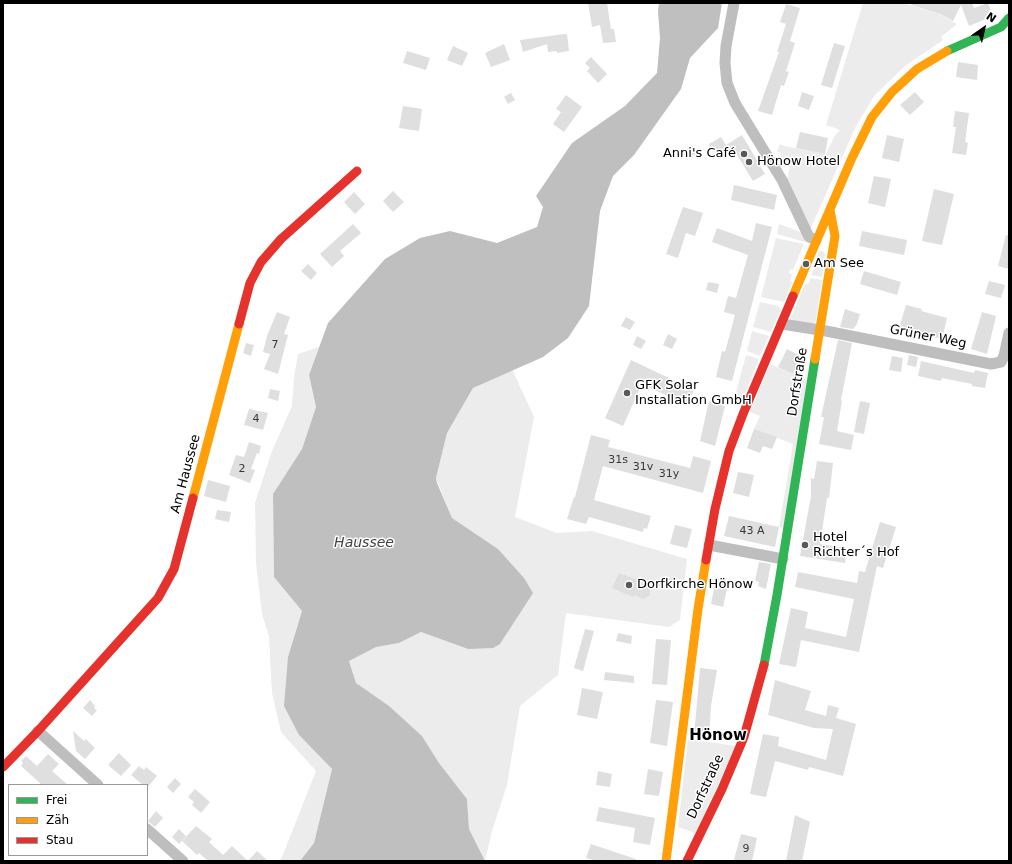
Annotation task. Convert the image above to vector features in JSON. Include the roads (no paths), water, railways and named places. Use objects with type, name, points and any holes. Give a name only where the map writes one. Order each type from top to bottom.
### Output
[{"type":"street","points":[[734,3],[726,46],[725,63],[727,83],[735,103],[782,180],[809,237],[816,240]]},
{"type":"street","name":"Dorfstraße","points":[[666,861],[694,637],[709,545],[729,451],[745,408],[782,324],[816,240],[851,160],[872,117],[892,92],[917,69],[942,53],[1005,29],[1009,18]]},
{"type":"street","name":"Am Haussee","points":[[3,768],[158,598],[174,569],[250,283],[254,274],[281,239],[357,171]]},
{"type":"street","name":"Dorfstraße","points":[[687,861],[722,789],[745,731],[763,668],[783,559],[834,236],[830,210]]},
{"type":"street","points":[[782,324],[820,330]]},
{"type":"street","name":"Grüner Weg","points":[[820,330],[991,364],[1001,362],[1004,356],[1009,333]]},
{"type":"street","points":[[709,545],[783,559]]},
{"type":"street","points":[[38,731],[97,784]]},
{"type":"street","points":[[148,830],[183,861]]},
{"type":"water","name":"Haussee","points":[[659,3],[722,3],[718,28],[690,58],[681,89],[634,155],[613,176],[600,211],[589,306],[568,338],[543,357],[473,388],[447,433],[436,478],[452,518],[498,549],[524,578],[533,593],[500,644],[493,648],[468,649],[421,632],[399,643],[376,647],[349,661],[356,683],[389,706],[422,736],[439,763],[467,799],[469,829],[485,861],[300,861],[314,843],[332,769],[299,735],[284,706],[288,657],[302,611],[274,577],[273,494],[302,449],[316,407],[309,375],[328,323],[385,259],[420,238],[450,231],[497,243],[537,227],[543,207],[536,196],[572,143],[625,106],[657,73],[660,38],[658,11]]},
{"type":"place","name":"Anni's Café","points":[[744,154]]},
{"type":"place","name":"Hönow Hotel","points":[[749,162]]},
{"type":"place","name":"Am See","points":[[806,264]]},
{"type":"place","name":"GFK Solar Installation GmbH","points":[[627,393]]},
{"type":"place","name":"Hotel Richter´s Hof","points":[[805,545]]},
{"type":"place","name":"Dorfkirche Hönow","points":[[629,585]]},
{"type":"district","name":"Hönow","points":[[718,736]]}]
